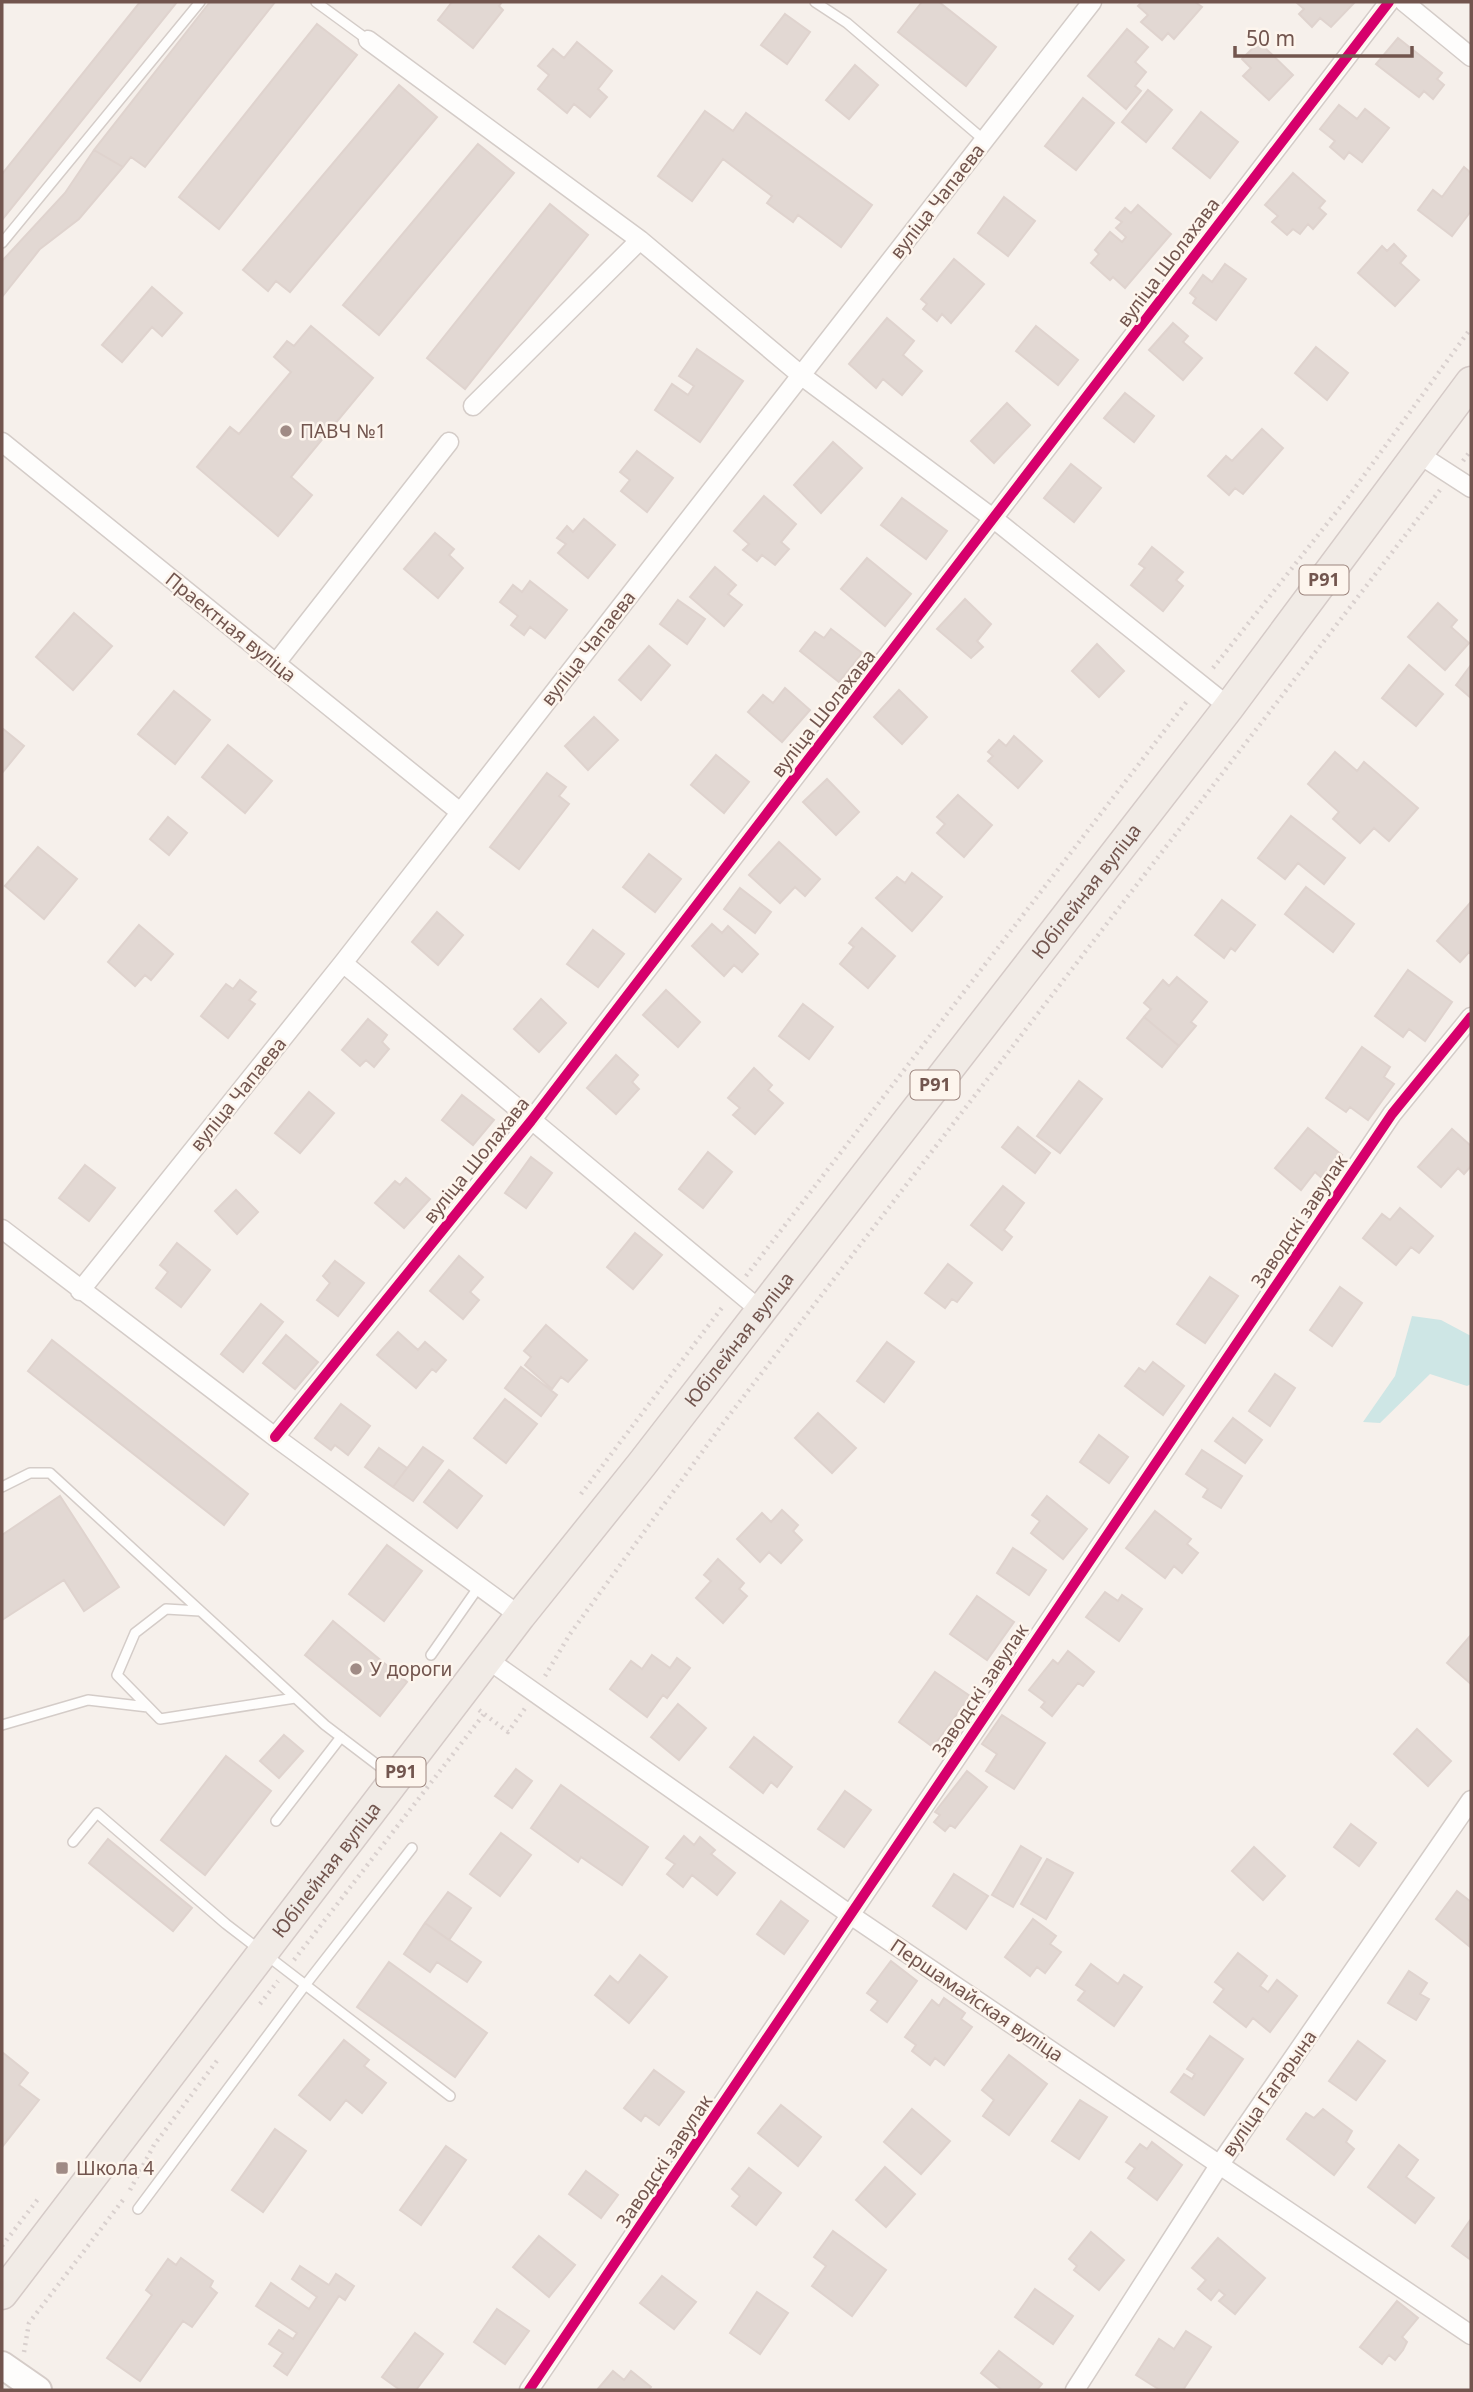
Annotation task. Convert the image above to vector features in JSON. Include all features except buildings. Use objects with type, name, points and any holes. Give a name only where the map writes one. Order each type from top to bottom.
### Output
[{"type":"main road","name":"Юбілейная вуліца","points":[[2,2294],[275,1961],[396,1779],[520,1616],[1229,707],[1471,382]]},
{"type":"street","name":"вуліца Чапаева","points":[[80,1291],[343,963],[1092,2]]},
{"type":"street","name":"вуліца Шолахава","points":[[275,1437],[531,1121],[1388,2]]},
{"type":"street","points":[[1404,2],[1471,57]]},
{"type":"street","points":[[368,40],[640,240],[802,376],[994,519],[1229,707]]},
{"type":"street","points":[[473,406],[640,240]]},
{"type":"street","name":"Праектная вуліца","points":[[2,442],[460,812]]},
{"type":"street","points":[[276,663],[449,442]]},
{"type":"street","points":[[1418,453],[1471,488]]},
{"type":"street","points":[[343,963],[760,1310]]},
{"type":"street","name":"Заводскі завулак","points":[[529,2390],[1392,1114],[1471,1017]]},
{"type":"street","points":[[2,1228],[80,1291],[520,1616]]},
{"type":"street","name":"Першамайская вуліца","points":[[487,1659],[852,1916],[1471,2335]]},
{"type":"street","name":"вуліца Гагарына","points":[[1075,2390],[1220,2164],[1471,1800]]},
{"type":"street","points":[[6,2368],[38,2390]]},
{"type":"lane","points":[[2,243],[200,2]]},
{"type":"lane","points":[[316,2],[368,40]]},
{"type":"lane","points":[[815,2],[847,23],[984,140]]},
{"type":"lane","points":[[2,1487],[30,1473],[50,1473],[295,1698],[396,1779]]},
{"type":"lane","points":[[431,1655],[480,1586]]},
{"type":"lane","points":[[200,1611],[166,1609],[135,1633],[117,1675],[160,1719],[295,1698]]},
{"type":"lane","points":[[2,1725],[88,1700],[148,1707]]},
{"type":"lane","points":[[276,1821],[341,1737]]},
{"type":"lane","points":[[73,1842],[97,1813],[226,1924],[450,2096]]},
{"type":"lane","points":[[138,2209],[306,1984],[412,1848]]},
{"type":"path","points":[[255,2011],[275,1961],[484,1714],[508,1732],[570,1634],[721,1426],[1403,534],[1471,450]]},
{"type":"path","points":[[6,2368],[23,2353],[29,2323],[128,2193],[154,2145],[223,2053]]},
{"type":"water","points":[[1412,1316],[1441,1320],[1471,1336],[1471,1384],[1467,1386],[1430,1374],[1380,1423],[1363,1422],[1395,1376]]},
{"type":"cycle path","points":[[275,1437],[531,1121],[1389,2]]},
{"type":"cycle path","points":[[529,2390],[1392,1114],[1471,1017]]},
{"type":"place","name":"ПАВЧ №1","points":[[286,431]]},
{"type":"place","name":"У дороги","points":[[356,1669]]},
{"type":"place","name":"Школа 4","points":[[62,2168]]}]
